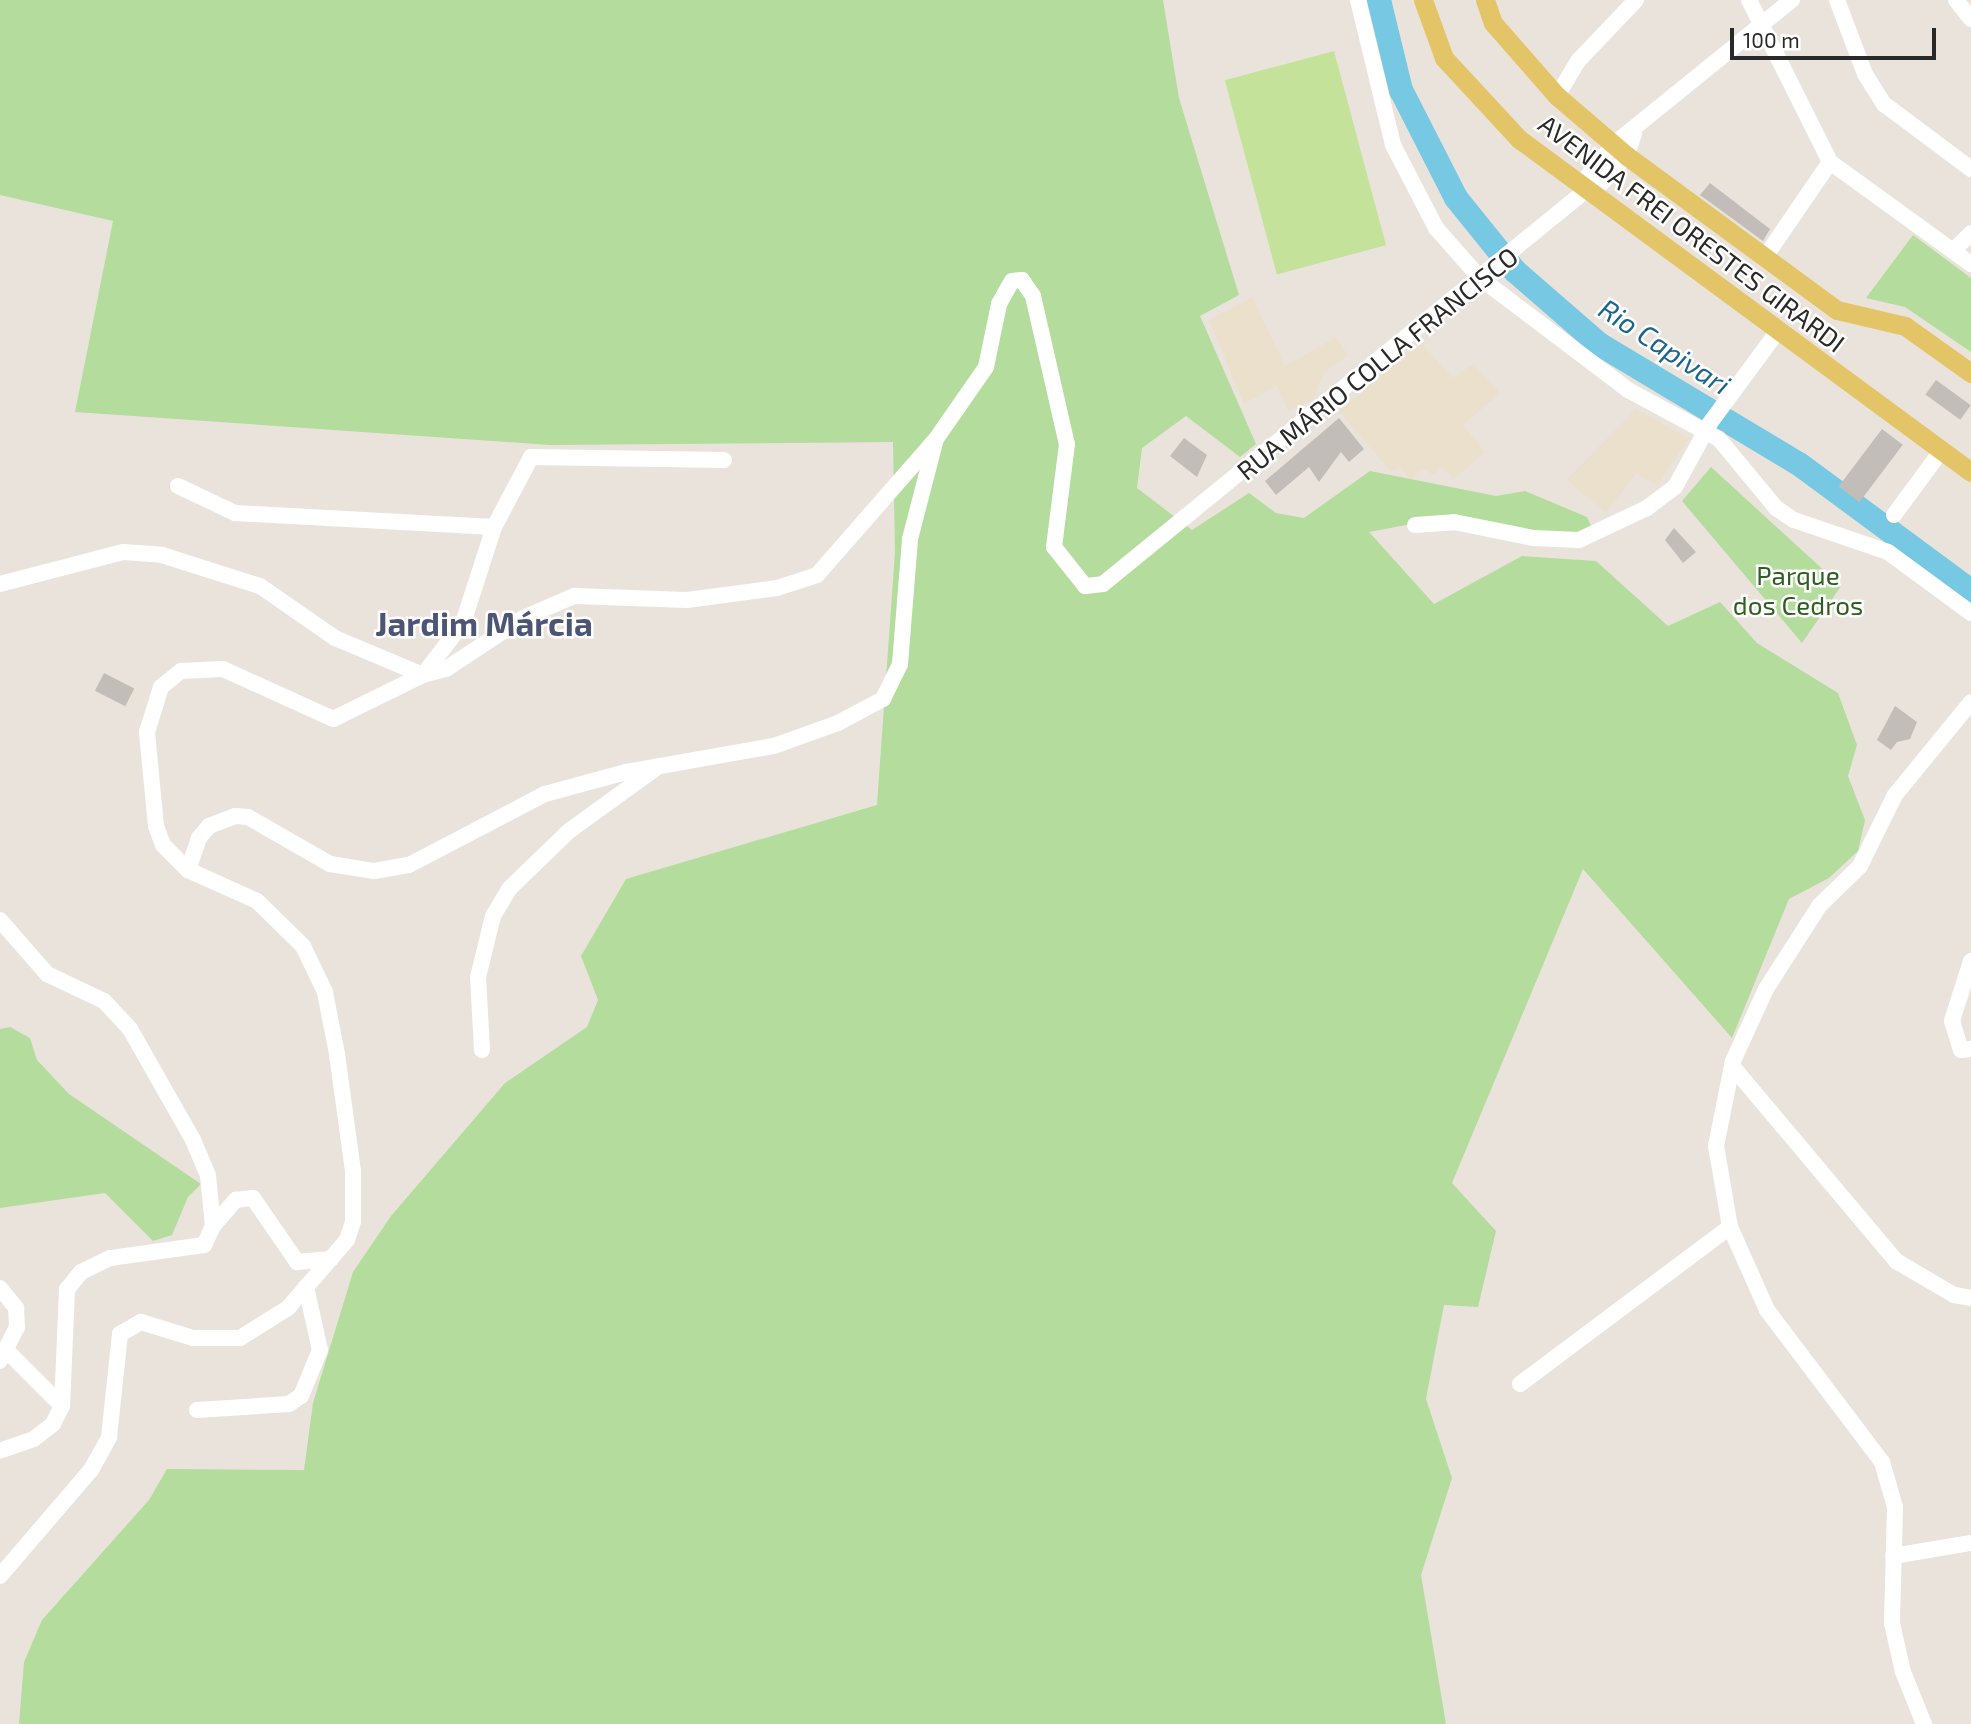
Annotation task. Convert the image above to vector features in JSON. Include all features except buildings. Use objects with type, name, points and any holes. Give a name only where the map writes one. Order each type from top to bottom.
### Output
[{"type":"main road","name":"AVENIDA FREI ORESTES GIRARDI","points":[[1423,0],[1444,58],[1519,139],[1585,191],[1971,472]]},
{"type":"main road","points":[[1485,0],[1493,23],[1557,96],[1621,150],[1837,310],[1905,326],[1971,373]]},
{"type":"street","points":[[1358,0],[1393,145],[1436,228],[1480,278],[1628,390],[1708,427],[1794,520],[1888,552],[1971,612]]},
{"type":"street","points":[[1557,96],[1578,61],[1636,0]]},
{"type":"street","points":[[1749,0],[1830,162],[1971,264]]},
{"type":"street","points":[[1621,150],[1634,133],[1793,0]]},
{"type":"street","points":[[1837,0],[1866,74],[1884,104],[1970,167]]},
{"type":"street","points":[[1956,0],[1971,19]]},
{"type":"street","name":"RUA MÁRIO COLLA FRANCISCO","points":[[936,439],[986,367],[1005,288],[1022,280],[1034,296],[1067,444],[1058,557],[1085,586],[1094,587],[1112,579],[1167,531],[1585,191],[1598,187],[1621,150]]},
{"type":"street","points":[[1765,257],[1830,162]]},
{"type":"street","points":[[1954,251],[1971,233]]},
{"type":"street","points":[[1415,525],[1466,524],[1533,538],[1579,540],[1647,508],[1675,487],[1708,427],[1778,331]]},
{"type":"street","points":[[0,1576],[91,1470],[108,1437],[116,1349],[129,1325],[158,1324],[215,1341],[240,1338],[288,1308],[347,1240],[355,1197],[325,992],[303,946],[257,901],[188,870],[163,845],[150,788],[146,732],[161,687],[181,671],[223,669],[333,719],[423,675],[471,656],[523,618],[574,596],[687,600],[777,588],[817,575],[936,439]]},
{"type":"street","points":[[188,870],[199,838],[209,826],[235,816],[248,817],[341,867],[374,871],[410,865],[545,794],[662,764],[774,746],[838,723],[883,699],[900,664],[910,539],[936,439]]},
{"type":"street","points":[[1894,515],[1942,450]]},
{"type":"street","points":[[423,675],[463,623],[494,527],[531,457],[724,460]]},
{"type":"street","points":[[178,486],[235,513],[494,527]]},
{"type":"street","points":[[0,584],[123,552],[162,555],[260,586],[335,638],[423,675]]},
{"type":"street","points":[[1924,1724],[1903,1672],[1892,1623],[1895,1507],[1882,1462],[1767,1310],[1730,1227],[1716,1146],[1732,1066],[1766,989],[1805,925],[1860,866],[1895,794],[1971,702]]},
{"type":"street","points":[[482,1049],[478,977],[493,916],[509,889],[569,831],[662,764]]},
{"type":"street","points":[[0,920],[47,974],[104,1001],[130,1029],[193,1140],[208,1176],[213,1226]]},
{"type":"street","points":[[1971,961],[1952,1021],[1961,1049],[1971,1049]]},
{"type":"street","points":[[1732,1066],[1896,1261],[1955,1295],[1971,1298]]},
{"type":"street","points":[[0,1451],[34,1439],[52,1424],[62,1406],[67,1289],[81,1272],[110,1258],[204,1245],[213,1226],[236,1200],[253,1198],[297,1262],[331,1259]]},
{"type":"street","points":[[1520,1384],[1730,1227]]},
{"type":"street","points":[[197,1410],[289,1404],[301,1396],[320,1350],[306,1287]]},
{"type":"street","points":[[0,1288],[16,1308],[16,1327],[3,1355],[62,1406]]},
{"type":"street","points":[[1893,1556],[1971,1543]]},
{"type":"shaded area","points":[[1252,297],[1285,366],[1336,337],[1348,355],[1323,374],[1312,401],[1288,411],[1277,386],[1244,404],[1209,320]]},
{"type":"shaded area","points":[[1421,343],[1453,378],[1473,364],[1500,393],[1463,425],[1485,452],[1454,479],[1442,467],[1433,475],[1423,468],[1411,479],[1398,467],[1391,472],[1339,411]]},
{"type":"shaded area","points":[[1636,409],[1689,439],[1657,485],[1636,474],[1606,512],[1566,480]]},
{"type":"green space","points":[[0,0],[1163,0],[1179,98],[1239,295],[1200,316],[1256,444],[1240,457],[1186,416],[1142,448],[1137,488],[1192,530],[1249,493],[1276,513],[1304,518],[1370,471],[1496,496],[1525,491],[1587,517],[1592,528],[1578,536],[1443,518],[1369,532],[1434,604],[1522,556],[1596,561],[1668,626],[1720,602],[1757,643],[1838,693],[1857,745],[1848,776],[1865,820],[1858,851],[1829,878],[1789,899],[1732,1038],[1583,869],[1452,1183],[1496,1231],[1478,1307],[1444,1305],[1426,1399],[1452,1478],[1421,1575],[1446,1724],[19,1724],[24,1662],[42,1620],[149,1500],[167,1469],[304,1470],[313,1403],[353,1272],[391,1216],[505,1083],[587,1027],[598,1000],[581,956],[626,879],[877,805],[895,552],[893,442],[550,445],[75,412],[113,221],[0,195]]},
{"type":"green space","points":[[1334,51],[1386,245],[1277,274],[1225,80]]},
{"type":"green space","points":[[1913,235],[1971,278],[1971,352],[1905,307],[1866,298]]},
{"type":"green space","name":"Parque dos Cedros","points":[[1711,467],[1841,586],[1802,643],[1682,501]]},
{"type":"green space","points":[[10,1027],[30,1038],[37,1060],[69,1094],[201,1184],[188,1197],[172,1235],[153,1241],[105,1193],[0,1208],[0,1029]]},
{"type":"waterway","name":"Rio Capivari","points":[[1379,0],[1401,90],[1456,198],[1515,271],[1599,344],[1799,464],[1971,591]]},
{"type":"district","name":"Jardim Márcia","points":[[484,624]]}]
